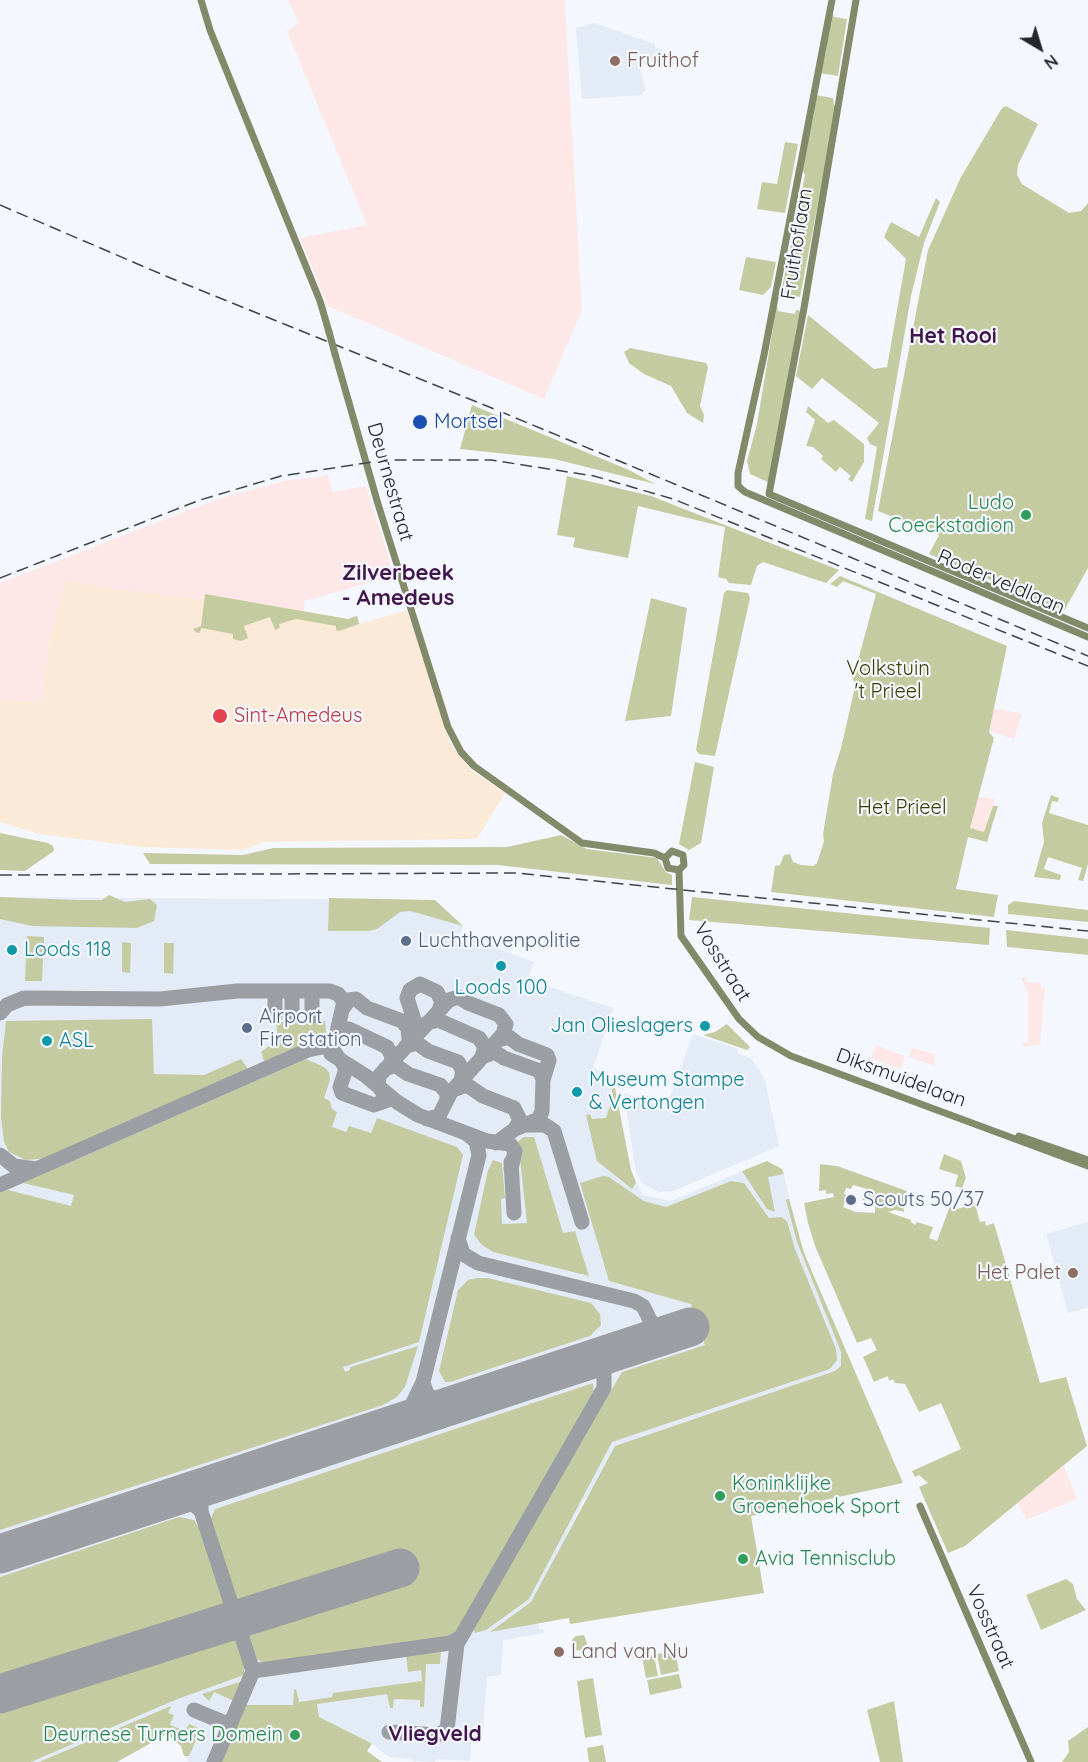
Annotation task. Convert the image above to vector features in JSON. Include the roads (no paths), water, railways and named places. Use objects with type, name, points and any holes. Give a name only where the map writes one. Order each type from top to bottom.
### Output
[{"type":"street","name":"Deurnestraat","points":[[201,0],[210,30],[320,302],[448,727],[458,746],[474,766],[582,843],[654,853],[665,858],[668,868],[679,870],[684,865],[683,855],[672,851],[665,858]]},
{"type":"street","name":"Fruithoflaan","points":[[738,486],[738,473],[764,355],[832,0]]},
{"type":"street","name":"Fruithoflaan","points":[[769,494],[804,308],[856,0]]},
{"type":"street","name":"Roderveldlaan","points":[[738,486],[745,492],[1087,633]]},
{"type":"street","name":"Roderveldlaan","points":[[769,494],[1087,633]]},
{"type":"street","name":"Vosstraat","points":[[679,870],[681,936],[742,1024],[780,1051]]},
{"type":"street","name":"Diksmuidelaan","points":[[780,1051],[1011,1135],[1088,1166]]},
{"type":"street","name":"Diksmuidelaan","points":[[1011,1135],[1088,1160]]},
{"type":"street","name":"Vosstraat","points":[[920,1506],[1031,1762]]},
{"type":"railway","points":[[0,205],[168,277],[499,411],[1088,656]]},
{"type":"railway","points":[[0,578],[200,500],[281,476],[385,460],[491,460],[594,476],[673,499],[1088,666]]},
{"type":"railway","points":[[0,875],[516,873],[1088,931]]},
{"type":"place","name":"Fruithof","points":[[615,61]]},
{"type":"place","name":"Mortsel","points":[[420,422]]},
{"type":"place","name":"Ludo Coeckstadion","points":[[1026,515]]},
{"type":"place","name":"Sint-Amedeus","points":[[220,716]]},
{"type":"place","name":"Luchthavenpolitie","points":[[406,941]]},
{"type":"place","name":"Loods 118","points":[[12,950]]},
{"type":"place","name":"Loods 100","points":[[501,966]]},
{"type":"place","name":"Jan Olieslagers","points":[[705,1026]]},
{"type":"place","name":"Airport Fire station","points":[[247,1028]]},
{"type":"place","name":"ASL","points":[[47,1041]]},
{"type":"place","name":"Museum Stampe & Vertongen","points":[[577,1092]]},
{"type":"place","name":"Scouts 50/37","points":[[851,1200]]},
{"type":"place","name":"Het Palet","points":[[1073,1273]]},
{"type":"place","name":"Koninklijke Groenehoek Sport","points":[[720,1496]]},
{"type":"place","name":"Avia Tennisclub","points":[[743,1559]]},
{"type":"place","name":"Land van Nu","points":[[559,1652]]},
{"type":"place","name":"Deurnese Turners Domein","points":[[295,1735]]},
{"type":"district","name":"Het Rooi","points":[[953,337]]},
{"type":"district","name":"Zilverbeek - Amedeus","points":[[398,586]]},
{"type":"district","name":"Vliegveld","points":[[435,1735]]},
{"type":"park label","name":"Volkstuin 't Prieel","points":[[888,680]]},
{"type":"park label","name":"Het Prieel","points":[[902,808]]}]
